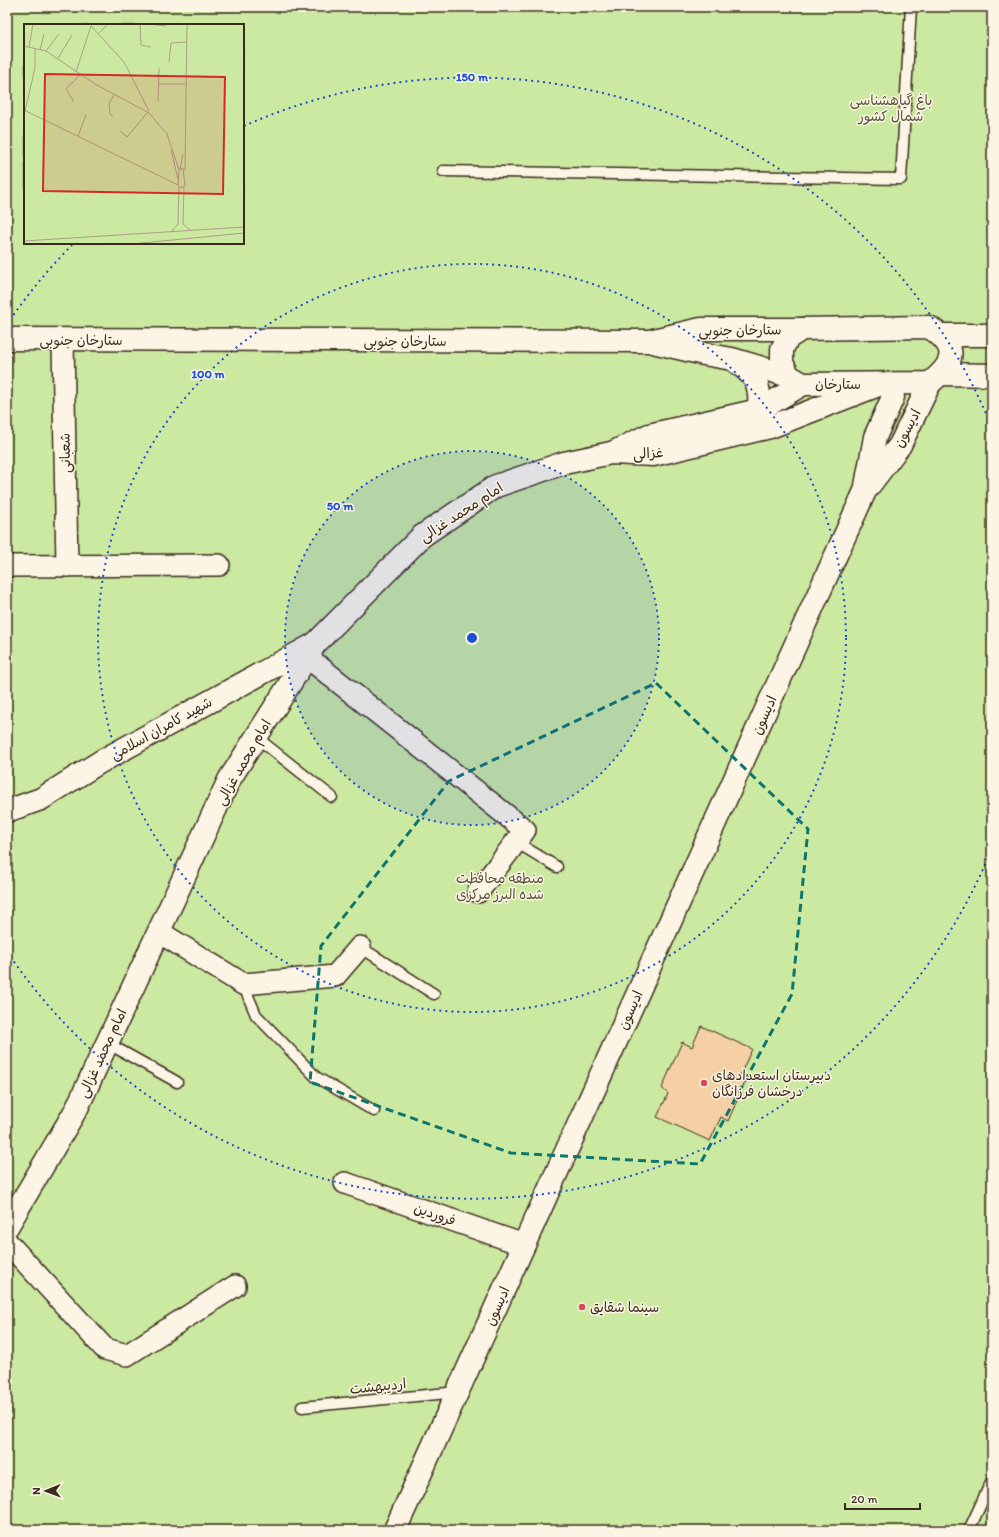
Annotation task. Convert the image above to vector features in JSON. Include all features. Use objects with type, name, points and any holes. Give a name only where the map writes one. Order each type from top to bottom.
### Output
[{"type":"street","points":[[796,380],[782,363],[782,349],[788,338],[802,329],[930,327],[941,335],[951,347],[951,361],[936,379]]},
{"type":"street","name":"ستارخان جنوبی","points":[[7,339],[649,341],[701,329],[802,329]]},
{"type":"street","points":[[941,335],[992,335]]},
{"type":"street","name":"شعبانی","points":[[63,340],[67,566]]},
{"type":"street","points":[[649,341],[732,359],[796,380]]},
{"type":"street","points":[[732,359],[750,372],[760,391],[759,410]]},
{"type":"street","name":"ستارخان","points":[[796,380],[885,384],[992,375]]},
{"type":"street","name":"ادیسون","points":[[395,1530],[866,491],[900,445],[936,379]]},
{"type":"street","name":"غزالی","points":[[611,454],[649,435],[759,410],[796,380]]},
{"type":"street","name":"غزالی","points":[[611,454],[653,455],[770,427],[885,384]]},
{"type":"street","name":"ادیسون","points":[[866,491],[875,437],[893,397],[885,384]]},
{"type":"street","name":"امام محمد غزالی","points":[[7,1227],[76,1108],[229,780],[311,650],[422,536],[496,486],[564,463],[611,454]]},
{"type":"street","points":[[7,566],[219,565]]},
{"type":"street","points":[[311,650],[525,830],[478,892]]},
{"type":"street","name":"شهید کامران اسلامی","points":[[7,811],[41,799],[100,762],[311,650]]},
{"type":"street","points":[[159,932],[242,984],[335,976],[360,947]]},
{"type":"street","name":"فروردین","points":[[345,1183],[524,1245]]},
{"type":"street","points":[[7,1242],[105,1349],[127,1355],[234,1286]]},
{"type":"lane","points":[[443,171],[901,179],[911,7]]},
{"type":"lane","points":[[256,737],[332,797]]},
{"type":"lane","points":[[516,842],[557,867]]},
{"type":"lane","points":[[360,947],[434,994]]},
{"type":"lane","points":[[242,984],[256,1015],[316,1077],[374,1111]]},
{"type":"lane","points":[[107,1043],[177,1082]]},
{"type":"lane","name":"اردیبهشت","points":[[302,1407],[458,1392]]},
{"type":"lane","points":[[968,1530],[992,1480]]},
{"type":"highlighted area","points":[[656,683],[808,829],[792,994],[700,1164],[511,1153],[310,1082],[321,946],[449,781]]},
{"type":"green space","name":"منطقه محافظت شده البرز مرکزی","points":[[7,7],[992,7],[992,1530],[7,1530]]},
{"type":"building","name":"دبیرستان استعدادهای درخشان فرزانگان","points":[[701,1026],[752,1049],[740,1075],[747,1078],[728,1121],[721,1117],[710,1141],[657,1117],[668,1094],[662,1088],[682,1042],[692,1047]]},
{"type":"place","name":"دبیرستان استعدادهای درخشان فرزانگان","points":[[704,1083]]},
{"type":"place","name":"سینما شقایق","points":[[582,1307]]},
{"type":"park label","name":"باغ گیاهشناسی شمال کشور","points":[[891,108]]}]
